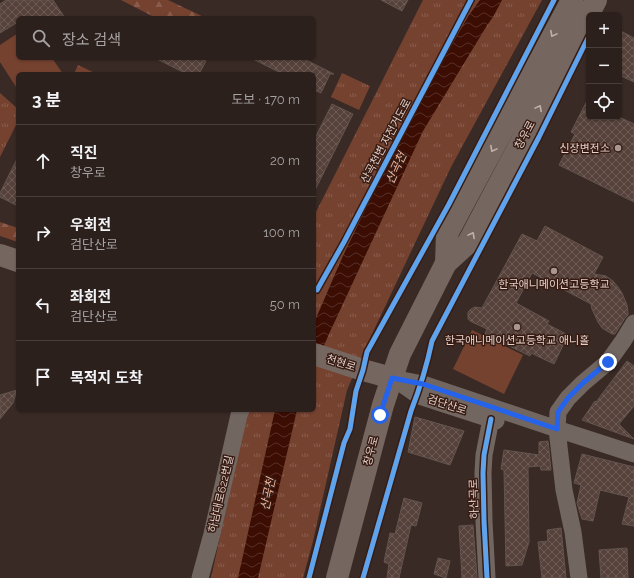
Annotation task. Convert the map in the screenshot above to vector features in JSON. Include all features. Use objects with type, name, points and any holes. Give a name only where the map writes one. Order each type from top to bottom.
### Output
[{"type":"main road","name":"창우로","points":[[446,263],[447,234],[572,0]]},
{"type":"main road","name":"창우로","points":[[337,578],[383,405],[400,354],[446,263],[468,243],[596,0]]},
{"type":"main road","name":"천현로","points":[[316,355],[392,378]]},
{"type":"street","points":[[579,578],[573,532],[564,490],[557,429],[558,412],[568,398],[583,383],[608,362],[634,323]]},
{"type":"street","name":"검단산로","points":[[392,378],[419,396],[513,427],[534,432],[557,429]]},
{"type":"street","name":"검단산로","points":[[392,378],[423,384],[557,429]]},
{"type":"street","name":"하남대로622번길","points":[[200,578],[212,534],[240,412]]},
{"type":"street","name":"하산곡로","points":[[488,578],[484,521],[483,473],[484,455],[491,419]]},
{"type":"street","points":[[557,429],[634,454]]},
{"type":"green space","points":[[121,0],[168,0],[202,16],[152,16]]},
{"type":"green space","points":[[423,0],[542,0],[451,167],[347,390],[313,541],[303,578],[211,578],[248,412],[316,412],[316,212]]},
{"type":"green space","points":[[16,34],[16,60],[53,60],[62,72],[16,72],[16,87],[0,62],[0,45]]},
{"type":"green space","points":[[78,65],[93,72],[75,72]]},
{"type":"green space","points":[[342,73],[370,86],[359,110],[331,97]]},
{"type":"green space","points":[[0,93],[16,107],[16,125],[0,157]]},
{"type":"green space","points":[[0,222],[16,227],[16,241],[0,236]]},
{"type":"green space","points":[[472,330],[523,355],[504,394],[453,369]]},
{"type":"water","points":[[480,0],[502,0],[423,131],[316,363],[316,318],[342,258],[407,123],[469,15]]},
{"type":"water","name":"산곡천","points":[[275,412],[297,412],[258,578],[238,578]]},
{"type":"building","points":[[6,0],[53,0],[64,16],[16,16],[16,23],[0,33],[0,4]]},
{"type":"building","points":[[381,0],[408,0],[402,11]]},
{"type":"building","points":[[622,32],[634,38],[634,82],[622,76]]},
{"type":"building","points":[[159,60],[206,61],[200,72],[183,72]]},
{"type":"building","points":[[255,60],[306,60],[334,74],[330,74],[321,93],[316,91],[316,72],[279,72]]},
{"type":"building","points":[[586,103],[586,120],[622,120],[622,118],[634,124],[634,202],[559,165],[575,134],[571,132]]},
{"type":"building","points":[[332,104],[353,114],[316,188],[316,136]]},
{"type":"building","points":[[16,161],[16,205],[0,197],[0,193]]},
{"type":"building","points":[[545,226],[603,257],[594,274],[606,276],[613,281],[622,293],[627,305],[628,313],[615,334],[612,334],[602,328],[591,304],[532,273],[516,303],[549,321],[547,324],[568,335],[554,364],[531,353],[530,356],[485,334],[487,329],[468,319],[468,312],[471,309],[475,307],[482,308],[522,234],[537,241]]},
{"type":"building","points":[[627,361],[634,366],[634,406],[619,424],[634,439],[582,420]]},
{"type":"building","points":[[16,390],[13,403],[0,419],[0,395]]},
{"type":"building","points":[[415,417],[464,431],[450,465],[408,452]]},
{"type":"building","points":[[548,441],[551,470],[541,470],[540,466],[528,467],[529,542],[522,565],[506,566],[504,470],[501,469],[504,450],[539,455],[539,442]]},
{"type":"building","points":[[582,454],[634,467],[634,526],[622,524],[629,497],[600,490],[593,521],[582,519],[577,503],[581,485],[574,483]]},
{"type":"building","points":[[404,498],[422,503],[416,526],[411,525],[399,578],[387,578],[389,564],[384,562],[390,533],[395,534]]},
{"type":"building","points":[[473,525],[477,578],[462,578],[459,526]]},
{"type":"building","points":[[561,528],[566,578],[542,578],[538,542],[548,541],[547,530]]},
{"type":"building","points":[[627,548],[628,578],[601,578],[599,550]]},
{"type":"building","points":[[438,558],[450,561],[446,578],[434,574]]},
{"type":"cycle path","name":"산곡천변 자전거도로","points":[[317,290],[344,242],[471,0]]},
{"type":"cycle path","points":[[309,578],[344,443],[350,429],[356,391],[367,352],[449,204],[554,0]]},
{"type":"cycle path","points":[[363,578],[432,341],[539,137],[586,42]]},
{"type":"cycle path","points":[[487,578],[483,473],[484,455],[491,419]]},
{"type":"place","name":"신장변전소","points":[[618,148]]},
{"type":"place","name":"한국애니메이션고등학교","points":[[554,271]]},
{"type":"place","name":"한국애니메이션고등학교 애니홀","points":[[517,327]]},
{"type":"route","points":[[380,415],[392,378],[423,384],[557,429],[558,412],[568,398],[608,362]]}]
